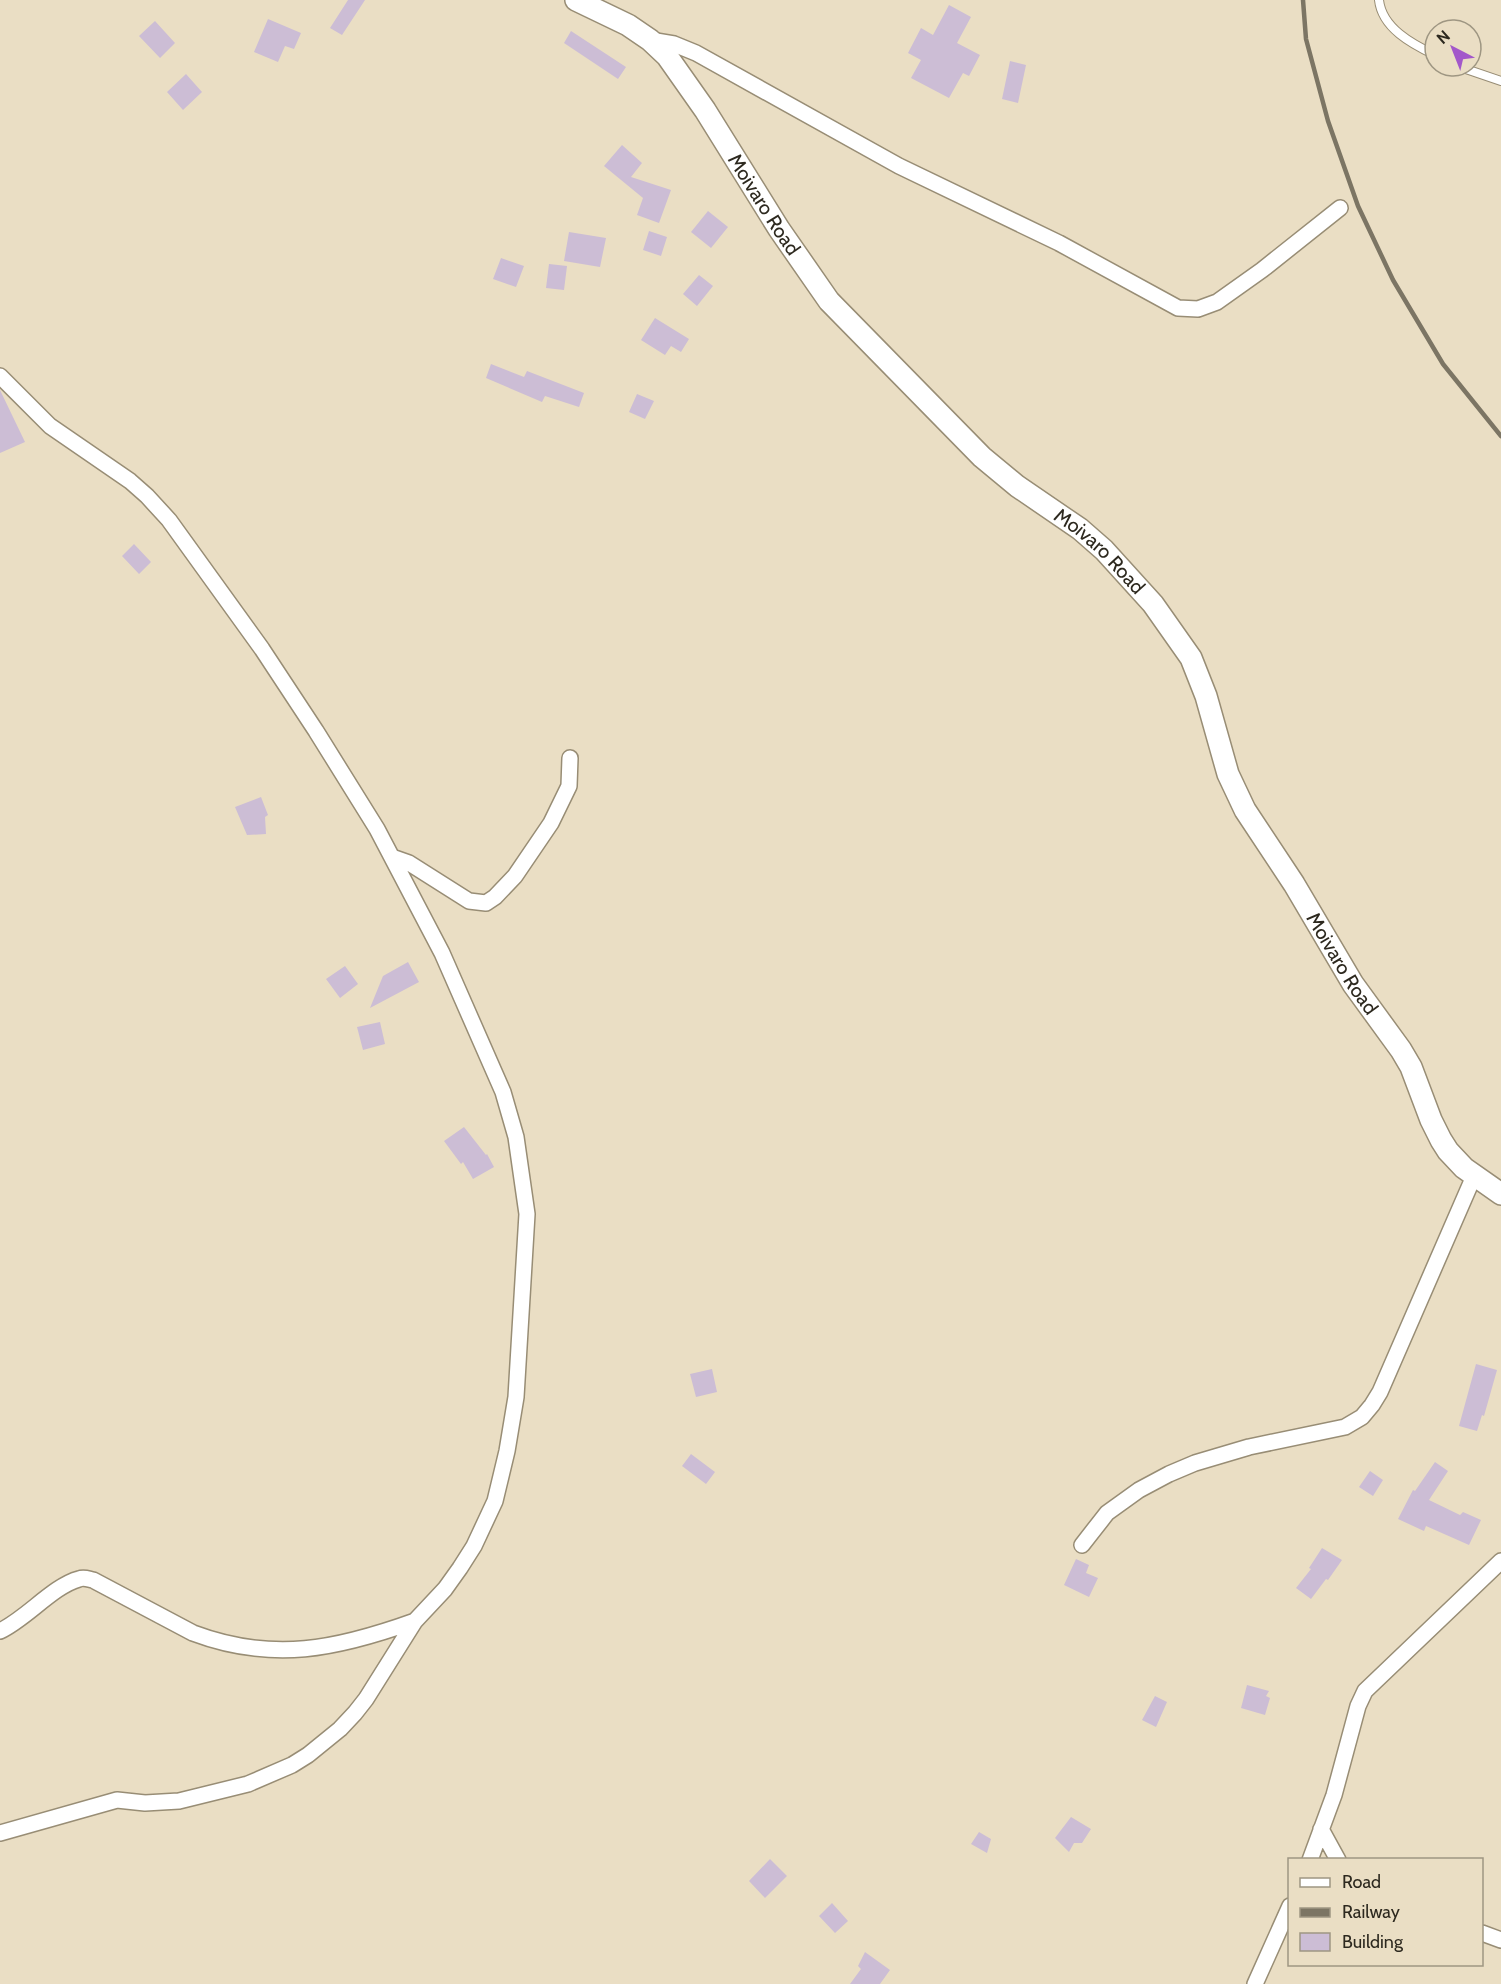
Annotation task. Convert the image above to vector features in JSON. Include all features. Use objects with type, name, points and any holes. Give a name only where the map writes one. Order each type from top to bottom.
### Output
[{"type":"street","name":"Moivaro Road","points":[[576,0],[628,25],[650,40],[667,56],[685,80],[779,229],[829,301],[982,457],[1017,486],[1080,529],[1104,550],[1153,604],[1191,658],[1206,696],[1236,794],[1289,876],[1353,984],[1406,1058],[1441,1140],[1456,1160],[1474,1176],[1501,1194]]},
{"type":"street","points":[[650,40],[696,53],[889,161],[1059,243],[1178,308],[1198,309],[1217,302],[1262,270],[1340,208]]},
{"type":"street","points":[[0,376],[50,426],[147,495],[169,520],[288,687],[376,829],[442,952],[503,1092],[516,1137],[527,1214],[516,1397],[507,1451],[495,1501],[474,1546],[460,1568],[415,1621],[355,1713],[340,1729],[292,1766],[248,1784],[187,1799],[163,1802],[117,1800],[0,1833]]},
{"type":"street","points":[[392,857],[409,863],[469,901],[486,903],[495,897],[514,876],[551,823],[569,786],[570,758]]},
{"type":"street","points":[[1082,1545],[1107,1513],[1139,1490],[1169,1474],[1195,1463],[1250,1447],[1346,1427],[1362,1417],[1380,1392],[1474,1176]]},
{"type":"street","points":[[1311,1858],[1334,1796],[1358,1706],[1365,1691],[1501,1561]]},
{"type":"street","points":[[0,1631],[48,1597],[81,1578],[93,1580],[193,1633],[246,1648],[291,1650],[320,1647],[353,1641],[415,1621]]},
{"type":"street","points":[[1321,1829],[1337,1858]]},
{"type":"street","points":[[1256,1984],[1288,1911]]},
{"type":"street","points":[[1483,1933],[1501,1940]]},
{"type":"lane","points":[[1379,0],[1380,9],[1389,24],[1404,37],[1423,48]]},
{"type":"lane","points":[[1483,75],[1501,81]]},
{"type":"building","points":[[348,0],[365,0],[342,35],[330,28]]},
{"type":"building","points":[[949,5],[971,17],[957,43],[980,55],[969,76],[963,73],[949,98],[911,78],[921,60],[908,53],[921,28],[933,35]]},
{"type":"building","points":[[268,19],[301,33],[294,49],[285,46],[278,62],[254,52]]},
{"type":"building","points":[[155,21],[175,43],[160,58],[139,36]]},
{"type":"building","points":[[571,31],[626,67],[618,79],[564,43]]},
{"type":"building","points":[[1010,61],[1026,65],[1018,103],[1002,99]]},
{"type":"building","points":[[186,74],[202,92],[183,110],[167,92]]},
{"type":"building","points":[[622,145],[642,163],[631,177],[671,190],[659,223],[637,215],[643,198],[604,166]]},
{"type":"building","points":[[708,211],[728,227],[711,248],[691,232]]},
{"type":"building","points":[[649,231],[667,237],[661,256],[643,250]]},
{"type":"building","points":[[569,232],[606,238],[600,267],[564,261]]},
{"type":"building","points":[[501,258],[524,266],[516,287],[493,279]]},
{"type":"building","points":[[549,264],[567,266],[564,290],[546,288]]},
{"type":"building","points":[[699,275],[713,286],[697,306],[683,294]]},
{"type":"building","points":[[655,318],[689,339],[681,352],[671,346],[665,355],[641,340]]},
{"type":"building","points":[[491,364],[524,377],[527,371],[584,393],[579,407],[545,396],[542,402],[486,378]]},
{"type":"building","points":[[0,390],[25,442],[0,453]]},
{"type":"building","points":[[637,394],[654,401],[645,419],[629,412]]},
{"type":"building","points":[[134,544],[151,562],[139,574],[122,556]]},
{"type":"building","points":[[261,797],[268,815],[265,817],[266,834],[247,835],[235,807]]},
{"type":"building","points":[[408,962],[419,982],[370,1008],[383,976]]},
{"type":"building","points":[[345,966],[358,984],[340,998],[326,979]]},
{"type":"building","points":[[380,1022],[385,1044],[363,1050],[357,1027]]},
{"type":"building","points":[[464,1127],[487,1154],[494,1167],[473,1179],[463,1162],[461,1164],[444,1141]]},
{"type":"building","points":[[1476,1364],[1497,1370],[1484,1416],[1482,1415],[1477,1431],[1459,1426]]},
{"type":"building","points":[[712,1369],[717,1392],[696,1397],[690,1374]]},
{"type":"building","points":[[691,1454],[715,1472],[706,1484],[682,1466]]},
{"type":"building","points":[[1435,1462],[1448,1471],[1429,1500],[1460,1515],[1463,1512],[1481,1520],[1469,1545],[1426,1526],[1424,1531],[1398,1519],[1413,1490],[1415,1491]]},
{"type":"building","points":[[1370,1471],[1383,1480],[1373,1496],[1359,1487]]},
{"type":"building","points":[[1322,1548],[1342,1560],[1311,1599],[1296,1588],[1311,1569],[1309,1568]]},
{"type":"building","points":[[1076,1559],[1089,1565],[1086,1573],[1098,1578],[1089,1597],[1064,1585]]},
{"type":"building","points":[[1247,1685],[1269,1691],[1266,1696],[1270,1698],[1265,1715],[1241,1708]]},
{"type":"building","points":[[1155,1696],[1167,1702],[1156,1727],[1142,1720]]},
{"type":"building","points":[[1071,1817],[1091,1829],[1082,1843],[1074,1843],[1069,1852],[1055,1838]]},
{"type":"building","points":[[979,1832],[991,1839],[987,1853],[971,1844]]},
{"type":"building","points":[[770,1859],[787,1876],[765,1898],[749,1881]]},
{"type":"building","points":[[832,1903],[848,1921],[835,1933],[819,1916]]},
{"type":"building","points":[[865,1952],[890,1970],[880,1984],[850,1984],[861,1969],[858,1966]]},
{"type":"railway","points":[[1303,0],[1306,39],[1328,121],[1358,206],[1393,280],[1443,364],[1501,436]]}]
